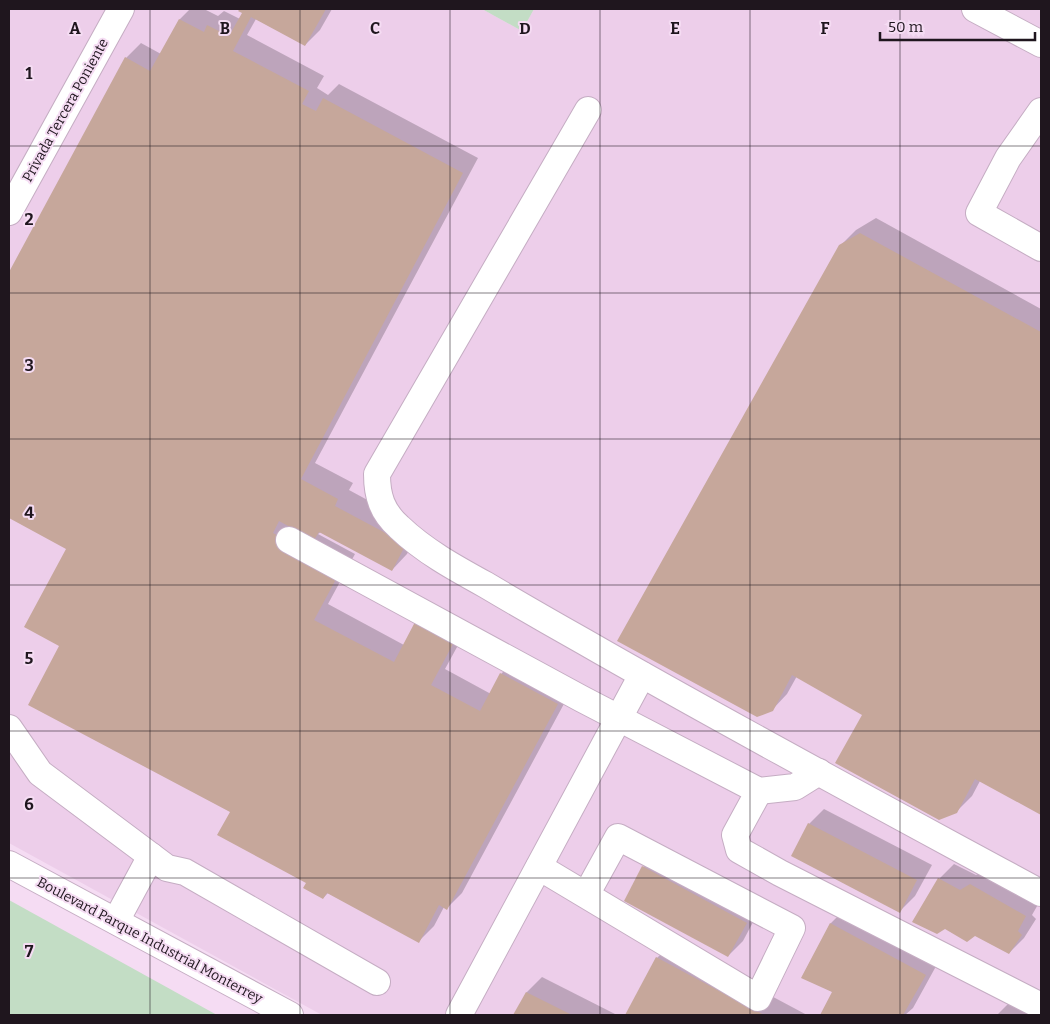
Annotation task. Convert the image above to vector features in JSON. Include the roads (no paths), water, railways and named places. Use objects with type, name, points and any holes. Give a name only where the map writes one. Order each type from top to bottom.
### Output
[{"type":"street","name":"Privada Tercera Poniente","points":[[9,212],[121,9]]},
{"type":"street","points":[[975,9],[1041,44]]},
{"type":"street","points":[[588,110],[377,474],[377,493],[384,508],[397,525],[430,552],[642,675],[1041,893]]},
{"type":"street","points":[[1041,111],[1008,158],[979,213],[1041,248]]},
{"type":"street","points":[[289,540],[619,718],[759,791],[795,787],[819,772]]},
{"type":"street","points":[[459,1015],[642,675]]},
{"type":"street","points":[[9,728],[40,773],[167,868],[185,872],[377,982]]},
{"type":"street","points":[[759,791],[735,835],[739,850],[780,873],[1041,1006]]},
{"type":"street","points":[[539,867],[758,998],[792,928],[618,837],[586,895]]},
{"type":"street","points":[[116,922],[151,856]]},
{"type":"street","name":"Boulevard Parque Industrial Monterrey","points":[[9,864],[290,1015]]}]
